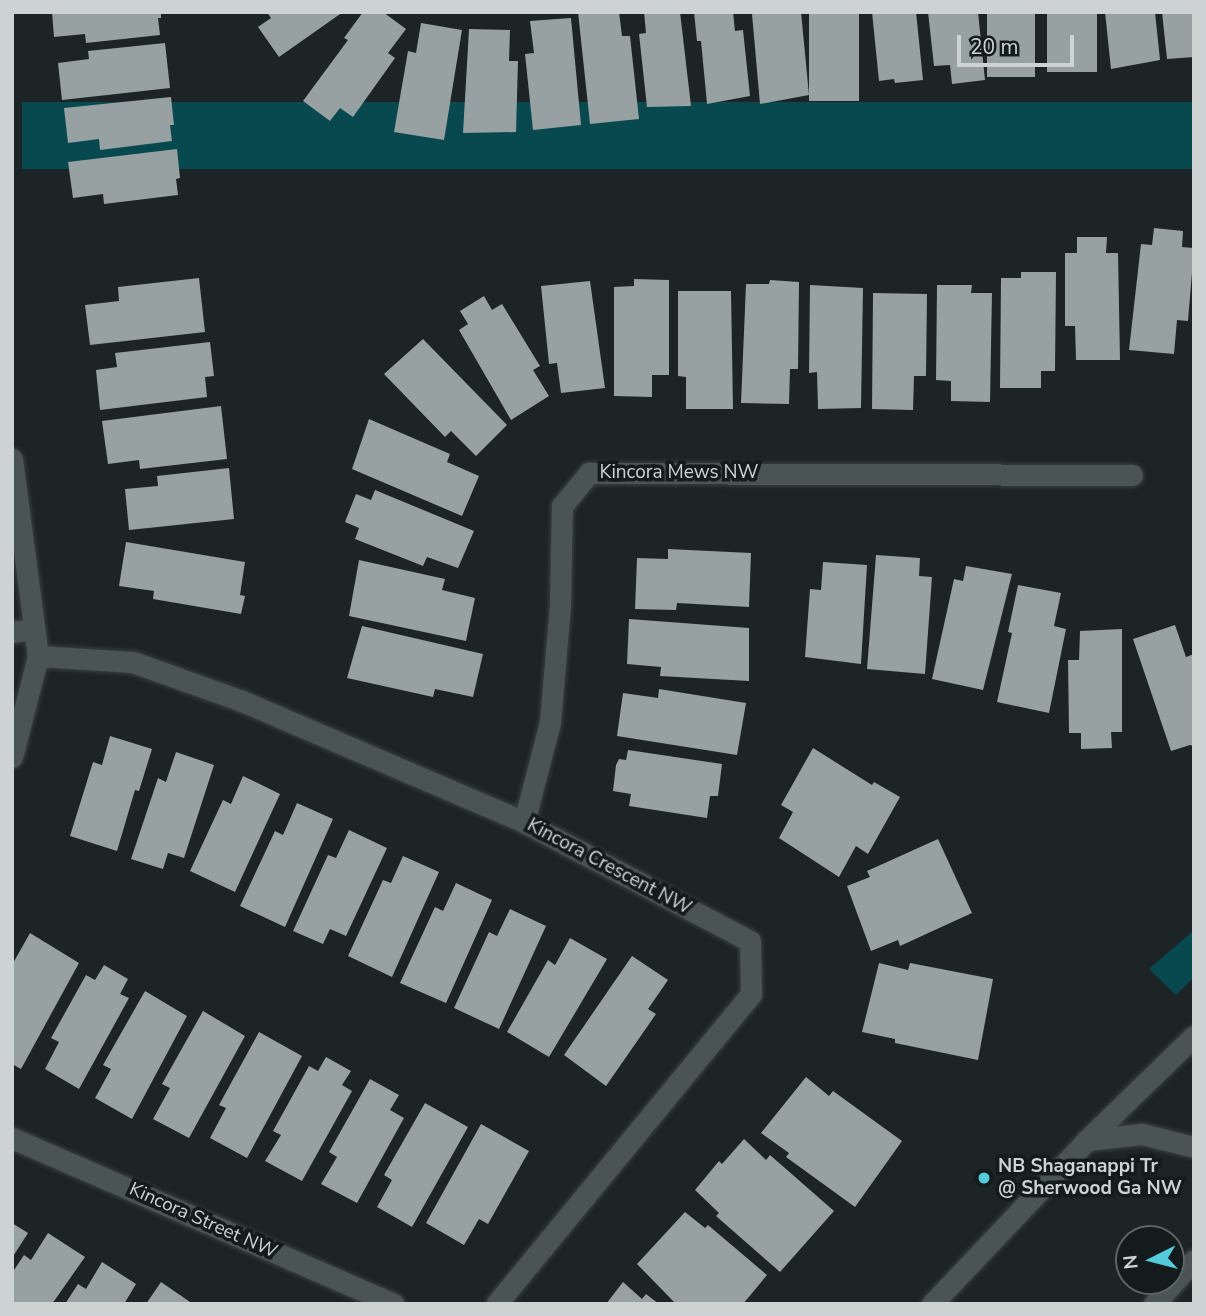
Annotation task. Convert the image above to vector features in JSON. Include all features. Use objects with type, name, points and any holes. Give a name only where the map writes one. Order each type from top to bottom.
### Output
[{"type":"street","points":[[12,459],[38,656],[12,757]]},
{"type":"street","name":"Kincora Mews NW","points":[[524,822],[550,722],[560,606],[562,506],[589,473],[1132,475]]},
{"type":"street","points":[[12,632],[34,629]]},
{"type":"street","name":"Kincora Crescent NW","points":[[38,656],[133,662],[242,701],[524,822],[750,941],[751,993],[496,1304]]},
{"type":"street","points":[[932,1304],[1087,1140],[1194,1036]]},
{"type":"street","points":[[1087,1140],[1142,1134],[1194,1147]]},
{"type":"street","name":"Kincora Street NW","points":[[12,1138],[393,1304]]},
{"type":"street","points":[[1154,1304],[1194,1260]]},
{"type":"shaded area","points":[[22,102],[1194,102],[1194,169],[22,169]]},
{"type":"shaded area","points":[[1194,930],[1194,977],[1176,995],[1149,969]]},
{"type":"building","points":[[52,12],[161,12],[161,18],[158,18],[160,35],[86,43],[85,34],[54,37]]},
{"type":"building","points":[[267,12],[343,12],[279,57],[258,27],[271,18]]},
{"type":"building","points":[[363,12],[383,12],[406,29],[388,53],[395,58],[353,117],[340,108],[330,121],[303,101],[348,40],[344,38]]},
{"type":"building","points":[[578,12],[619,12],[622,36],[630,36],[639,119],[590,124]]},
{"type":"building","points":[[644,12],[680,12],[691,106],[647,107],[639,34],[646,33]]},
{"type":"building","points":[[694,12],[733,12],[735,31],[743,30],[750,96],[707,104],[701,41],[697,41]]},
{"type":"building","points":[[801,12],[809,95],[760,104],[752,14]]},
{"type":"building","points":[[809,12],[859,12],[859,101],[809,101]]},
{"type":"building","points":[[872,12],[916,12],[923,80],[895,83],[894,79],[879,81]]},
{"type":"building","points":[[928,12],[978,12],[985,80],[952,84],[950,65],[934,66]]},
{"type":"building","points":[[987,12],[1035,12],[1035,77],[987,77]]},
{"type":"building","points":[[1047,12],[1097,12],[1097,72],[1047,72]]},
{"type":"building","points":[[1105,12],[1155,12],[1160,60],[1111,69]]},
{"type":"building","points":[[1162,12],[1194,12],[1194,57],[1167,59]]},
{"type":"building","points":[[571,18],[581,125],[533,130],[525,54],[534,53],[530,21]]},
{"type":"building","points":[[421,23],[462,30],[444,140],[394,132],[408,51],[416,53]]},
{"type":"building","points":[[469,29],[510,30],[509,61],[518,61],[516,132],[463,133]]},
{"type":"building","points":[[165,43],[170,88],[62,100],[58,63],[89,59],[88,51]]},
{"type":"building","points":[[171,97],[174,125],[170,125],[172,141],[100,150],[99,139],[68,143],[64,108]]},
{"type":"building","points":[[177,149],[180,178],[176,179],[178,195],[104,204],[103,194],[73,198],[68,162]]},
{"type":"building","points":[[1154,228],[1183,231],[1182,247],[1194,248],[1188,321],[1177,320],[1174,354],[1129,350],[1141,244],[1152,245]]},
{"type":"building","points":[[1077,237],[1107,237],[1106,253],[1118,253],[1120,360],[1076,360],[1075,326],[1065,326],[1065,253],[1077,253]]},
{"type":"building","points":[[1021,272],[1056,272],[1055,371],[1041,371],[1041,388],[1000,388],[1001,278],[1021,278]]},
{"type":"building","points":[[199,278],[205,332],[90,345],[85,305],[119,301],[118,287]]},
{"type":"building","points":[[634,279],[669,280],[669,375],[652,375],[652,397],[614,396],[614,287],[634,286]]},
{"type":"building","points":[[770,280],[799,282],[798,369],[790,369],[789,404],[741,403],[746,284],[769,284]]},
{"type":"building","points":[[590,281],[605,388],[561,393],[557,363],[549,364],[541,286]]},
{"type":"building","points":[[810,285],[863,288],[861,408],[818,409],[817,372],[809,373]]},
{"type":"building","points":[[937,285],[972,285],[971,293],[992,293],[990,402],[951,401],[951,381],[936,380]]},
{"type":"building","points":[[678,291],[731,291],[733,409],[686,409],[686,377],[678,376]]},
{"type":"building","points":[[873,293],[927,294],[926,376],[914,376],[913,410],[872,409]]},
{"type":"building","points":[[484,296],[492,310],[502,304],[540,366],[533,370],[549,396],[511,420],[459,330],[468,324],[460,311]]},
{"type":"building","points":[[423,339],[507,425],[476,456],[451,431],[445,437],[384,374]]},
{"type":"building","points":[[210,342],[214,376],[205,377],[207,397],[100,410],[96,370],[117,367],[115,353]]},
{"type":"building","points":[[221,406],[227,459],[140,469],[139,460],[108,464],[102,421]]},
{"type":"building","points":[[369,419],[450,454],[447,462],[479,476],[462,516],[352,469]]},
{"type":"building","points":[[229,468],[234,519],[129,530],[125,489],[158,486],[157,476]]},
{"type":"building","points":[[375,490],[474,531],[458,568],[427,557],[423,566],[355,539],[359,528],[345,522],[356,494],[371,500]]},
{"type":"building","points":[[126,542],[245,562],[240,595],[245,596],[241,614],[153,599],[154,591],[119,586]]},
{"type":"building","points":[[668,549],[751,553],[749,607],[677,603],[676,610],[635,609],[637,558],[668,559]]},
{"type":"building","points":[[876,555],[920,558],[919,576],[932,577],[925,674],[867,669]]},
{"type":"building","points":[[359,560],[445,579],[442,590],[475,598],[466,641],[349,616]]},
{"type":"building","points":[[823,562],[867,565],[861,664],[805,657],[810,589],[821,590]]},
{"type":"building","points":[[966,566],[1012,574],[983,690],[932,679],[954,579],[963,581]]},
{"type":"building","points":[[1018,585],[1061,593],[1054,626],[1066,629],[1049,713],[997,702],[1012,633],[1008,632]]},
{"type":"building","points":[[629,619],[749,628],[749,681],[660,676],[661,667],[627,664]]},
{"type":"building","points":[[1175,625],[1186,657],[1194,654],[1194,746],[1171,751],[1133,639]]},
{"type":"building","points":[[362,626],[483,654],[473,697],[435,689],[433,697],[347,678]]},
{"type":"building","points":[[1122,629],[1122,732],[1111,732],[1112,748],[1081,749],[1081,733],[1069,733],[1068,660],[1079,660],[1080,631]]},
{"type":"building","points":[[659,689],[746,703],[737,755],[617,736],[623,693],[658,698]]},
{"type":"building","points":[[110,736],[152,749],[139,791],[135,790],[117,851],[70,836],[93,762],[102,765]]},
{"type":"building","points":[[813,748],[872,785],[874,782],[900,797],[868,854],[856,846],[839,877],[779,838],[793,812],[781,805]]},
{"type":"building","points":[[628,750],[722,764],[718,796],[710,796],[707,818],[629,806],[631,794],[613,791],[616,765],[619,759],[626,760]]},
{"type":"building","points":[[176,752],[214,765],[184,858],[168,853],[163,869],[131,859],[158,778],[166,782]]},
{"type":"building","points":[[243,776],[280,794],[235,892],[190,871],[223,800],[231,804]]},
{"type":"building","points":[[297,803],[333,819],[285,927],[240,906],[275,831],[283,835]]},
{"type":"building","points":[[349,830],[387,848],[346,936],[330,929],[323,944],[293,931],[328,855],[336,858]]},
{"type":"building","points":[[938,839],[972,913],[900,946],[898,940],[871,951],[847,886],[870,877],[867,871]]},
{"type":"building","points":[[403,856],[439,872],[392,977],[348,956],[383,880],[391,883]]},
{"type":"building","points":[[456,883],[492,900],[446,1003],[400,983],[435,907],[443,911]]},
{"type":"building","points":[[510,909],[546,926],[499,1029],[454,1008],[489,932],[497,936]]},
{"type":"building","points":[[30,933],[79,963],[21,1069],[12,1064],[12,965]]},
{"type":"building","points":[[570,938],[607,959],[549,1057],[507,1032],[548,960],[555,965]]},
{"type":"building","points":[[632,956],[668,980],[648,1009],[656,1014],[606,1086],[564,1055]]},
{"type":"building","points":[[879,963],[908,970],[910,963],[993,979],[978,1060],[895,1043],[895,1039],[862,1032]]},
{"type":"building","points":[[104,965],[128,979],[120,994],[129,998],[79,1089],[45,1069],[59,1042],[51,1038],[86,975],[95,980]]},
{"type":"building","points":[[145,991],[187,1016],[132,1119],[95,1098],[111,1069],[103,1065]]},
{"type":"building","points":[[203,1011],[245,1036],[189,1138],[153,1119],[170,1088],[162,1084]]},
{"type":"building","points":[[259,1032],[302,1056],[247,1158],[210,1138],[226,1108],[219,1105]]},
{"type":"building","points":[[326,1057],[351,1071],[342,1085],[352,1091],[302,1181],[265,1161],[281,1135],[273,1131],[309,1066],[318,1071]]},
{"type":"building","points":[[806,1077],[829,1096],[833,1091],[902,1141],[855,1207],[786,1157],[789,1153],[761,1133]]},
{"type":"building","points":[[370,1079],[399,1095],[390,1110],[404,1118],[357,1203],[321,1184],[337,1157],[329,1152]]},
{"type":"building","points":[[425,1103],[468,1127],[412,1227],[377,1207],[392,1180],[384,1175]]},
{"type":"building","points":[[481,1124],[529,1151],[488,1224],[479,1219],[464,1245],[426,1223]]},
{"type":"building","points":[[744,1139],[766,1160],[770,1155],[834,1211],[780,1272],[716,1216],[719,1213],[695,1190],[719,1161],[722,1164]]},
{"type":"building","points":[[685,1212],[705,1228],[708,1225],[767,1275],[743,1304],[676,1304],[637,1264]]},
{"type":"building","points":[[12,1223],[28,1233],[12,1258]]},
{"type":"building","points":[[48,1233],[85,1257],[52,1304],[12,1304],[12,1273],[24,1255],[31,1260]]},
{"type":"building","points":[[102,1262],[136,1284],[124,1304],[65,1304],[78,1284],[86,1289]]},
{"type":"building","points":[[161,1282],[193,1304],[146,1304]]},
{"type":"building","points":[[623,1282],[642,1299],[646,1294],[659,1304],[606,1304]]},
{"type":"place","name":"NB Shaganappi Tr @ Sherwood Ga NW","points":[[984,1178]]}]
